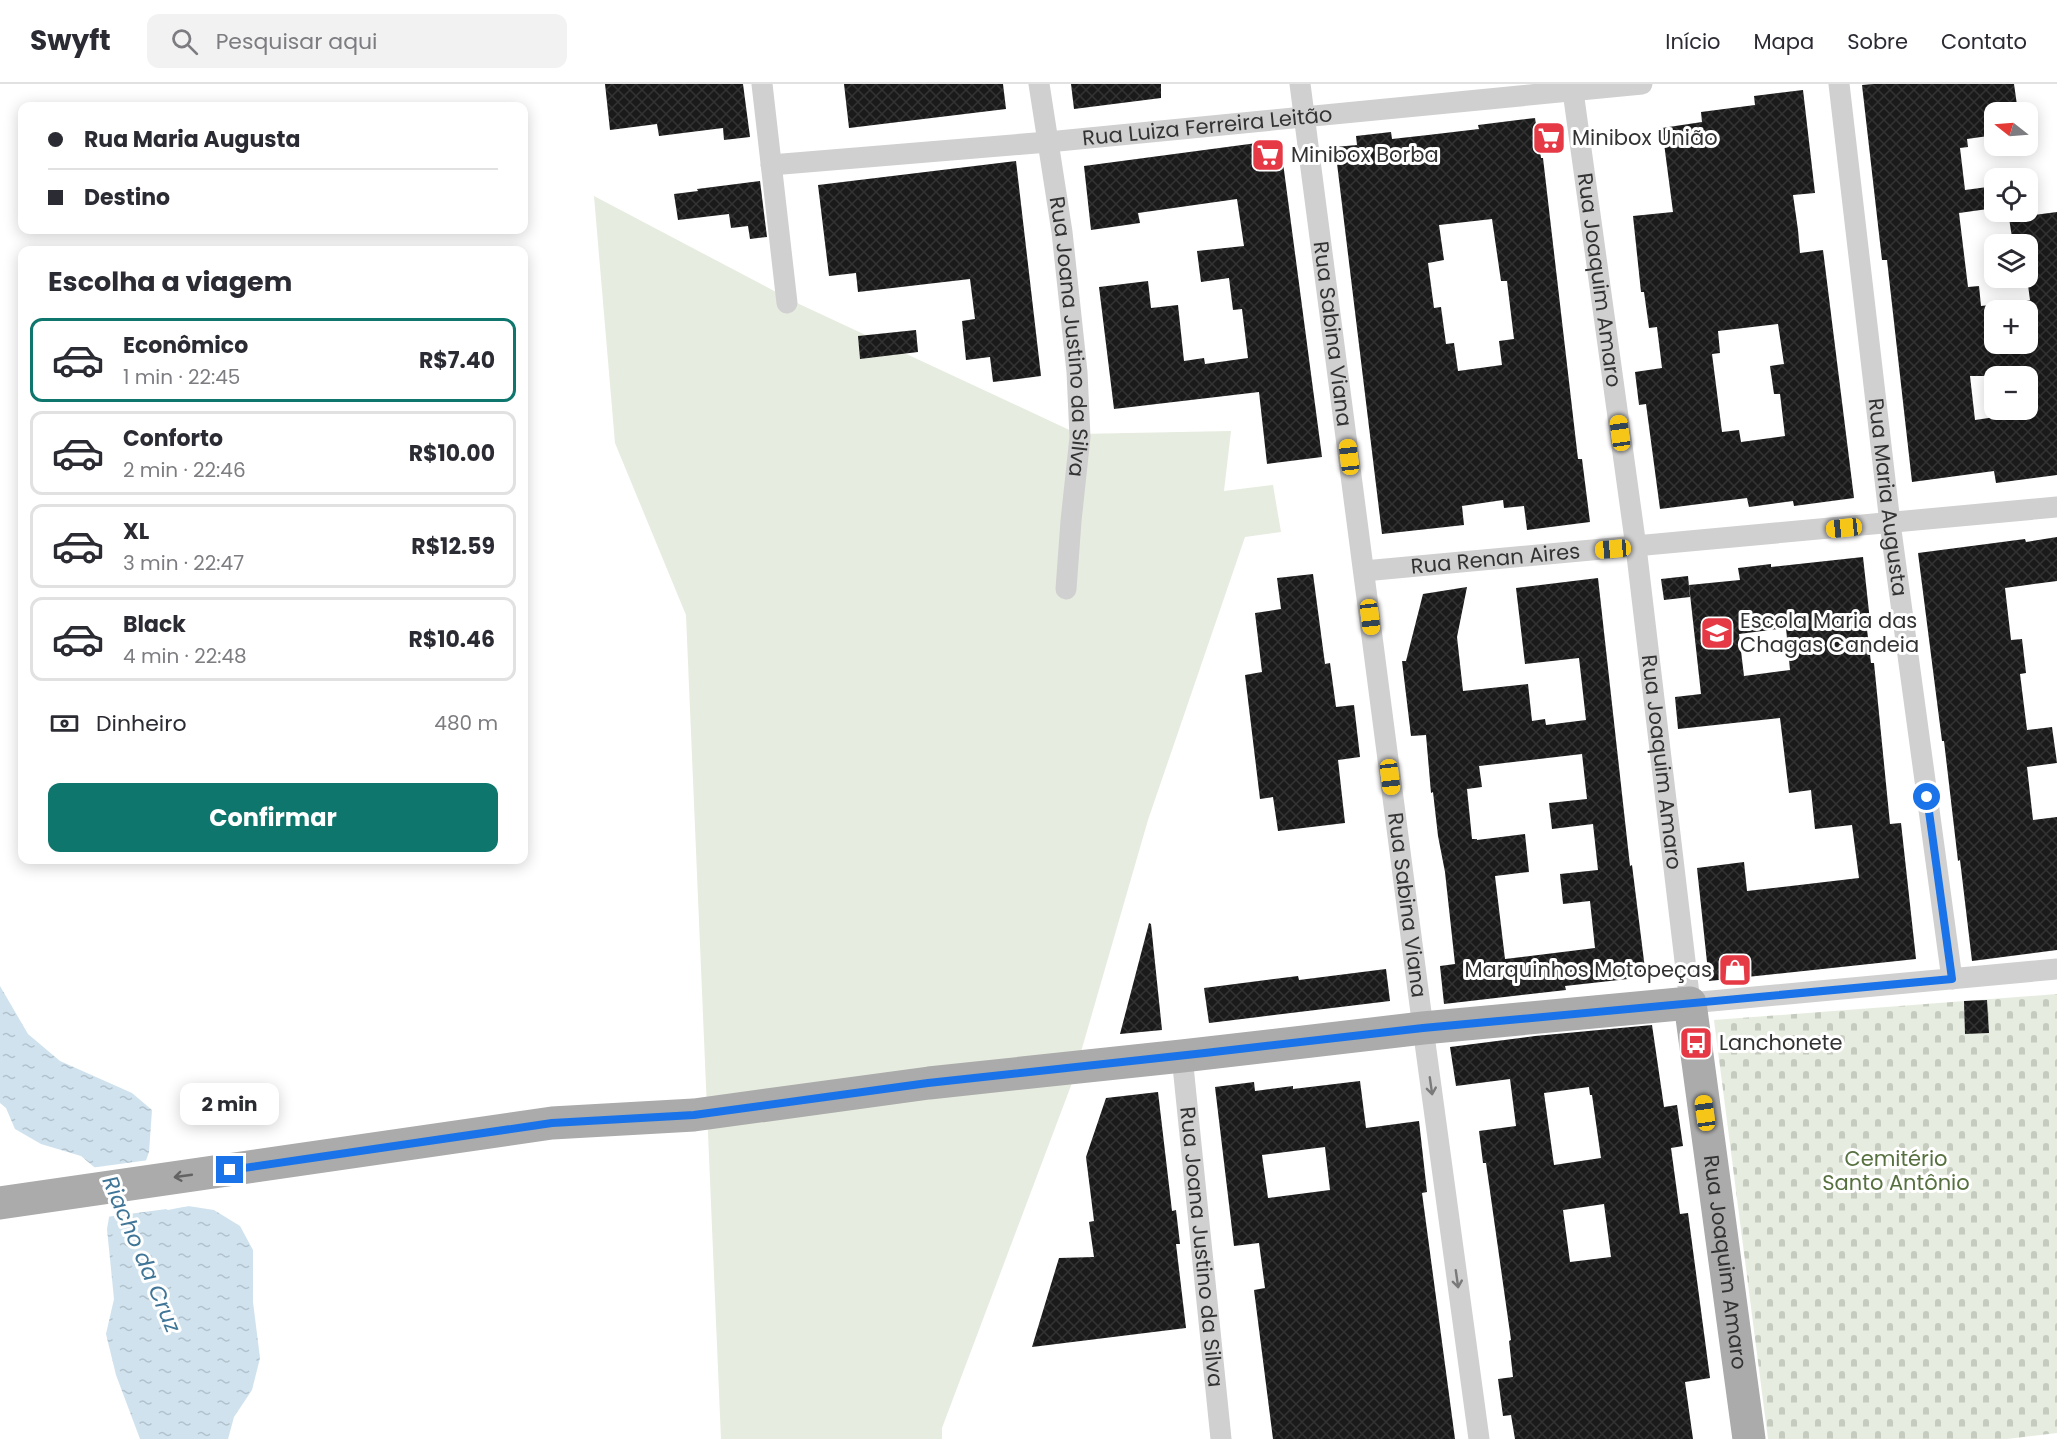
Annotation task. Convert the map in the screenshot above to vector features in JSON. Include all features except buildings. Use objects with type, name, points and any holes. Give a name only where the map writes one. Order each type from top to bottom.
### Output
[{"type":"main road","points":[[0,1203],[552,1123],[694,1115],[928,1083],[1423,1028],[1690,1003]]},
{"type":"main road","name":"Rua Joaquim Amaro","points":[[1690,1003],[1749,1439]]},
{"type":"street","points":[[762,84],[787,303]]},
{"type":"street","name":"Rua Joana Justino da Silva","points":[[1039,84],[1062,232],[1077,372],[1080,437],[1066,589]]},
{"type":"street","name":"Rua Sabina Viana","points":[[1300,84],[1479,1439]]},
{"type":"street","name":"Rua Luiza Ferreira Leitão","points":[[771,165],[1048,142],[1572,88],[1642,84]]},
{"type":"street","name":"Rua Maria Augusta","points":[[1839,84],[1890,523],[1952,979]]},
{"type":"street","name":"Rua Joaquim Amaro","points":[[1572,88],[1636,547],[1690,1003]]},
{"type":"street","name":"Rua Renan Aires","points":[[1364,571],[2057,507]]},
{"type":"street","points":[[1690,1003],[2057,969]]},
{"type":"street","name":"Rua Joana Justino da Silva","points":[[1182,1056],[1221,1439]]},
{"type":"green space","points":[[594,196],[797,303],[1078,434],[1231,431],[1224,491],[1273,485],[1281,532],[1245,537],[1148,820],[1072,1083],[942,1428],[942,1439],[721,1439],[686,615],[615,443]]},
{"type":"green space","name":"Cemitério Santo Antônio","points":[[2057,994],[2057,1433],[2007,1439],[1768,1439],[1714,1020]]},
{"type":"water","name":"Riacho da Cruz","points":[[0,986],[28,1034],[60,1061],[132,1093],[152,1110],[149,1152],[143,1169],[141,1197],[168,1210],[188,1206],[214,1210],[240,1226],[253,1250],[253,1302],[260,1358],[252,1390],[234,1417],[228,1439],[140,1439],[116,1375],[106,1334],[114,1299],[107,1229],[112,1200],[100,1172],[81,1156],[41,1144],[15,1129],[6,1108],[0,1103]]},
{"type":"pier","points":[[149,1160],[144,1195],[169,1207],[188,1203],[197,1205],[106,1217],[109,1201],[97,1173],[90,1168]]},
{"type":"place","name":"Minibox União","points":[[1549,138]]},
{"type":"place","name":"Minibox Borba","points":[[1268,155]]},
{"type":"place","name":"Escola Maria das Chagas Candeia","points":[[1717,633]]},
{"type":"place","name":"Marquinhos Motopeças","points":[[1735,970]]},
{"type":"place","name":"Lanchonete","points":[[1696,1043]]},
{"type":"route","points":[[230,1170],[552,1123],[694,1115],[928,1083],[1423,1028],[1952,979],[1927,797]]}]
